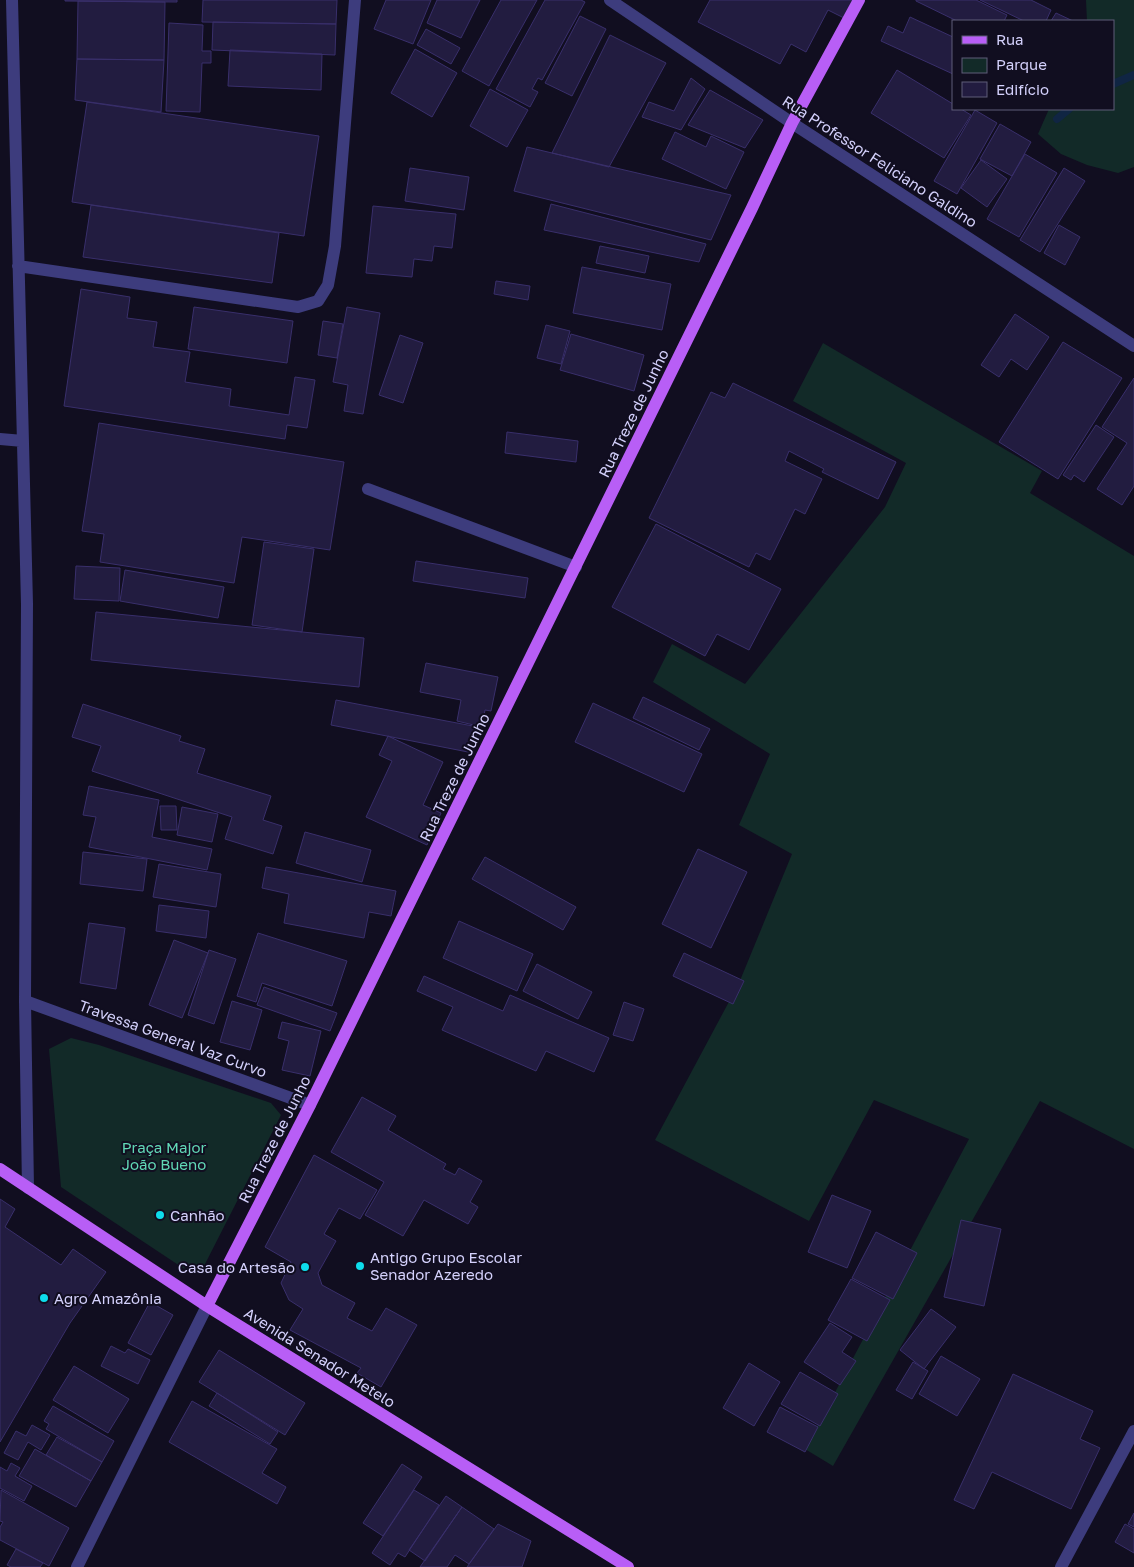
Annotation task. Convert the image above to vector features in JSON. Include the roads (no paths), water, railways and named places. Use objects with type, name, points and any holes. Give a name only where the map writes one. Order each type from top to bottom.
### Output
[{"type":"main road","name":"Rua Treze de Junho","points":[[207,1306],[310,1105],[792,123],[859,0]]},
{"type":"main road","name":"Avenida Senador Metelo","points":[[0,1169],[207,1306],[628,1567]]},
{"type":"street","points":[[12,0],[27,604],[26,1001],[28,1188]]},
{"type":"street","points":[[18,266],[298,307],[318,302],[328,285],[335,246],[355,0]]},
{"type":"street","name":"Rua Professor Feliciano Galdino","points":[[610,0],[792,123],[1134,346]]},
{"type":"street","points":[[0,439],[23,442]]},
{"type":"street","points":[[368,490],[576,566]]},
{"type":"street","name":"Travessa General Vaz Curvo","points":[[26,1001],[310,1105]]},
{"type":"street","name":"Rua Treze de Junho","points":[[77,1567],[207,1306]]},
{"type":"street","points":[[1061,1567],[1134,1431]]},
{"type":"waterway","points":[[1114,84],[1134,75]]},
{"type":"waterway","points":[[1057,119],[1068,110]]},
{"type":"place","name":"Canhão","points":[[160,1215]]},
{"type":"place","name":"Antigo Grupo Escolar Senador Azeredo","points":[[360,1266]]},
{"type":"place","name":"Casa do Artesão","points":[[305,1267]]},
{"type":"place","name":"Agro Amazônia","points":[[44,1298]]},
{"type":"park label","name":"Praça Major João Bueno","points":[[164,1156]]}]
